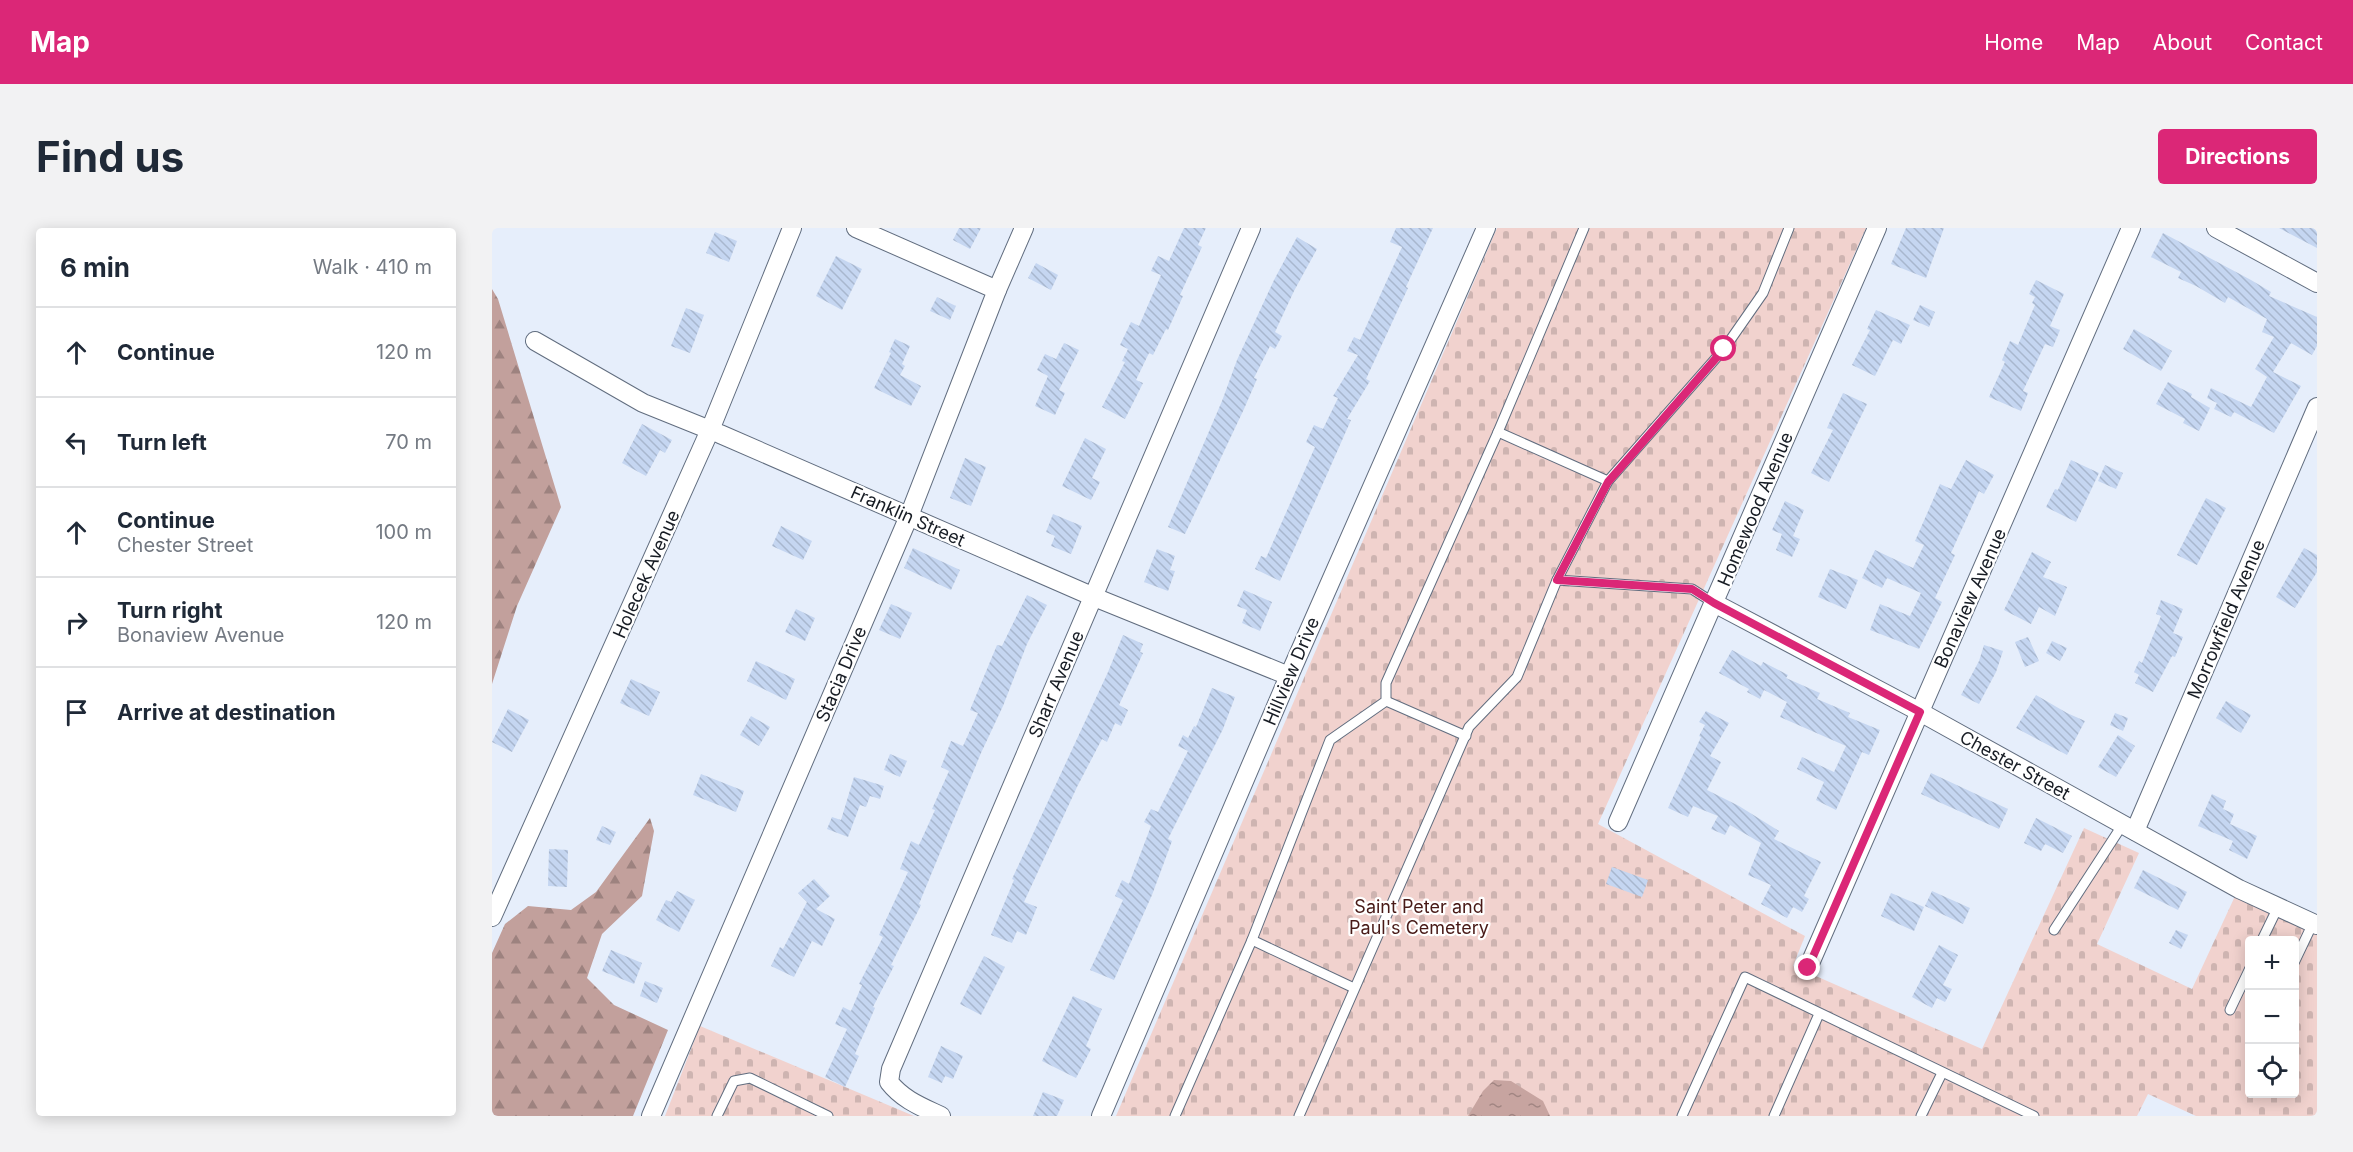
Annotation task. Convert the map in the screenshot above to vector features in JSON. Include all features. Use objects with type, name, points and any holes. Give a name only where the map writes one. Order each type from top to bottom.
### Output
[{"type":"street","name":"Holecek Avenue","points":[[492,917],[710,430],[792,228]]},
{"type":"street","points":[[856,228],[997,290]]},
{"type":"street","name":"Stacia Drive","points":[[651,1116],[909,516],[997,290],[1024,228]]},
{"type":"street","name":"Sharr Avenue","points":[[941,1116],[915,1104],[897,1092],[889,1082],[891,1069],[1251,228]]},
{"type":"street","name":"Hillview Drive","points":[[1101,1116],[1289,676],[1486,228]]},
{"type":"street","name":"Homewood Avenue","points":[[1618,822],[1877,228]]},
{"type":"street","name":"Bonaview Avenue","points":[[1808,968],[2131,228]]},
{"type":"street","points":[[2216,228],[2317,283]]},
{"type":"street","name":"Franklin Street","points":[[535,341],[643,403],[1094,597],[1289,676]]},
{"type":"street","name":"Morrowfield Avenue","points":[[2129,827],[2317,407]]},
{"type":"street","name":"Chester Street","points":[[1714,603],[1920,712],[2239,888],[2315,924]]},
{"type":"lane","points":[[1386,701],[1386,683],[1498,432],[1584,228]]},
{"type":"lane","points":[[1299,1116],[1469,727],[1517,678],[1557,580],[1608,482],[1724,349],[1763,292],[1789,228]]},
{"type":"lane","points":[[1498,432],[1608,482]]},
{"type":"lane","points":[[1557,580],[1692,589],[1714,603]]},
{"type":"lane","points":[[1386,701],[1466,736]]},
{"type":"lane","points":[[1175,1116],[1252,940],[1330,740],[1386,701]]},
{"type":"lane","points":[[2054,930],[2129,827]]},
{"type":"lane","points":[[2264,936],[2278,907]]},
{"type":"lane","points":[[2299,955],[2315,924]]},
{"type":"lane","points":[[1252,940],[1354,988]]},
{"type":"lane","points":[[1682,1116],[1745,977],[2034,1116]]},
{"type":"lane","points":[[2230,1010],[2245,978]]},
{"type":"lane","points":[[1773,1116],[1819,1014]]},
{"type":"lane","points":[[1921,1116],[1942,1073]]},
{"type":"lane","points":[[717,1116],[734,1081],[750,1078],[828,1116]]},
{"type":"green space","name":"Saint Peter and Paul's Cemetery","points":[[1497,228],[1866,228],[1598,824],[1805,936],[1793,966],[1982,1049],[2084,828],[2139,853],[2097,944],[2192,989],[2236,894],[2317,932],[2317,1116],[2196,1116],[2148,1094],[2137,1116],[1116,1116]]},
{"type":"green space","points":[[492,289],[498,299],[561,507],[517,606],[492,684]]},
{"type":"green space","points":[[650,818],[654,831],[642,896],[602,934],[587,978],[614,1005],[668,1030],[633,1116],[492,1116],[492,953],[505,924],[528,906],[571,910],[596,892]]},
{"type":"green space","points":[[700,1026],[914,1116],[665,1116]]},
{"type":"water","points":[[1494,1080],[1511,1081],[1543,1101],[1550,1116],[1468,1116],[1483,1091]]},
{"type":"building","points":[[959,228],[981,228],[970,249],[953,240]]},
{"type":"building","points":[[1184,228],[1206,228],[1198,245],[1202,247],[1180,295],[1183,296],[1168,330],[1166,329],[1153,355],[1149,353],[1136,380],[1143,383],[1125,419],[1102,407],[1125,362],[1122,361],[1128,349],[1120,345],[1131,322],[1139,326],[1161,275],[1151,271],[1158,256],[1169,261]]},
{"type":"building","points":[[1396,228],[1433,228],[1366,379],[1370,381],[1347,419],[1351,420],[1280,581],[1255,569],[1261,556],[1266,558],[1315,447],[1306,442],[1314,425],[1323,429],[1338,398],[1333,396],[1358,355],[1347,351],[1354,337],[1360,340],[1402,247],[1390,242]]},
{"type":"building","points":[[1906,228],[1944,228],[1926,278],[1891,264]]},
{"type":"building","points":[[2279,228],[2317,228],[2317,248]]},
{"type":"building","points":[[715,232],[737,241],[729,262],[706,253]]},
{"type":"building","points":[[2163,233],[2251,280],[2271,292],[2269,296],[2317,317],[2317,346],[2312,355],[2291,343],[2273,372],[2301,386],[2274,433],[2234,412],[2231,417],[2214,409],[2217,403],[2207,398],[2211,388],[2251,407],[2267,377],[2255,369],[2274,337],[2262,332],[2267,319],[2228,297],[2225,303],[2178,278],[2181,272],[2151,257]]},
{"type":"building","points":[[1297,237],[1317,249],[1275,332],[1282,336],[1275,349],[1270,346],[1254,378],[1257,379],[1244,409],[1185,534],[1168,527],[1237,360],[1274,280]]},
{"type":"building","points":[[836,256],[862,269],[842,310],[816,296]]},
{"type":"building","points":[[1036,263],[1058,275],[1051,290],[1028,278]]},
{"type":"building","points":[[2036,280],[2064,294],[2050,326],[2060,330],[2053,347],[2045,344],[2023,391],[2028,393],[2021,411],[1989,397],[2005,362],[2002,360],[2010,341],[2018,345],[2035,305],[2032,303],[2035,297],[2029,294]]},
{"type":"building","points":[[937,297],[956,306],[950,320],[930,311]]},
{"type":"building","points":[[1920,305],[1935,312],[1929,327],[1913,320]]},
{"type":"building","points":[[686,308],[704,315],[690,353],[671,346]]},
{"type":"building","points":[[1876,310],[1910,325],[1901,344],[1893,340],[1875,376],[1852,365],[1870,330],[1867,329]]},
{"type":"building","points":[[2134,329],[2172,351],[2161,371],[2123,349]]},
{"type":"building","points":[[895,339],[910,346],[900,375],[921,386],[911,406],[874,388],[891,353],[889,352]]},
{"type":"building","points":[[1064,343],[1079,350],[1059,390],[1065,393],[1055,415],[1035,406],[1048,376],[1037,370],[1045,354],[1056,359]]},
{"type":"building","points":[[2168,382],[2192,394],[2191,397],[2210,408],[2199,431],[2183,423],[2185,419],[2156,404]]},
{"type":"building","points":[[1843,393],[1867,404],[1829,482],[1811,473],[1833,430],[1827,428]]},
{"type":"building","points":[[642,424],[672,440],[665,453],[660,450],[646,476],[622,463]]},
{"type":"building","points":[[1085,438],[1106,449],[1092,478],[1100,482],[1091,500],[1062,486]]},
{"type":"building","points":[[965,458],[986,467],[971,506],[950,498]]},
{"type":"building","points":[[1966,460],[1994,475],[1984,494],[1979,491],[1951,553],[1955,555],[1935,598],[1942,602],[1919,649],[1870,630],[1880,604],[1910,616],[1921,593],[1887,578],[1882,588],[1862,578],[1875,550],[1913,568],[1924,545],[1915,541],[1940,484],[1951,489]]},
{"type":"building","points":[[2071,460],[2099,473],[2076,522],[2046,507],[2055,489],[2058,490]]},
{"type":"building","points":[[2105,465],[2123,473],[2116,489],[2098,481]]},
{"type":"building","points":[[2206,498],[2226,508],[2197,565],[2177,555]]},
{"type":"building","points":[[1785,501],[1804,510],[1793,536],[1800,539],[1792,557],[1776,550],[1782,534],[1772,530]]},
{"type":"building","points":[[1053,514],[1082,526],[1071,554],[1051,546],[1055,536],[1046,532]]},
{"type":"building","points":[[781,526],[812,541],[803,560],[772,546]]},
{"type":"building","points":[[913,548],[960,570],[951,590],[904,568]]},
{"type":"building","points":[[2304,548],[2317,555],[2317,572],[2295,608],[2276,597]]},
{"type":"building","points":[[1157,549],[1175,556],[1170,570],[1175,571],[1168,591],[1144,582]]},
{"type":"building","points":[[2032,552],[2051,562],[2043,577],[2067,587],[2055,616],[2039,607],[2031,624],[2004,610]]},
{"type":"building","points":[[1830,569],[1858,580],[1846,609],[1818,597]]},
{"type":"building","points":[[1244,590],[1272,602],[1260,631],[1242,623],[1247,610],[1237,606]]},
{"type":"building","points":[[1027,595],[1047,605],[1027,644],[1003,706],[981,753],[919,904],[921,905],[873,1007],[875,1008],[855,1054],[859,1056],[845,1087],[825,1077],[847,1029],[835,1024],[843,1007],[851,1011],[862,985],[859,984],[883,937],[879,935],[908,872],[900,869],[911,841],[919,845],[949,771],[941,767],[951,741],[963,746],[978,713],[970,710],[997,645],[1002,646]]},
{"type":"building","points":[[2161,600],[2183,609],[2173,633],[2183,637],[2175,657],[2172,656],[2153,692],[2135,683],[2139,675],[2134,672],[2139,661],[2142,663],[2161,616],[2156,614]]},
{"type":"building","points":[[891,604],[912,613],[900,639],[879,630]]},
{"type":"building","points":[[796,609],[815,618],[805,641],[785,632]]},
{"type":"building","points":[[1123,635],[1143,644],[1140,652],[1143,653],[1119,705],[1128,710],[1121,726],[1115,723],[1107,742],[1102,739],[1077,787],[1024,902],[1037,907],[1026,935],[1017,931],[1012,943],[991,935],[1014,880],[1012,879]]},
{"type":"building","points":[[2028,637],[2039,661],[2025,667],[2015,642]]},
{"type":"building","points":[[2052,641],[2067,648],[2060,661],[2046,653]]},
{"type":"building","points":[[1984,645],[2003,651],[1996,672],[1979,704],[1961,695],[1979,661]]},
{"type":"building","points":[[1732,650],[1761,666],[1763,662],[1788,675],[1786,678],[1820,693],[1817,699],[1850,713],[1848,717],[1880,730],[1869,755],[1862,752],[1836,810],[1816,800],[1824,782],[1797,769],[1802,757],[1834,772],[1846,746],[1780,717],[1787,702],[1764,690],[1760,699],[1747,692],[1749,689],[1719,673]]},
{"type":"building","points":[[756,661],[795,679],[786,700],[747,681]]},
{"type":"building","points":[[631,679],[660,692],[649,716],[620,703]]},
{"type":"building","points":[[1212,688],[1235,697],[1223,729],[1168,839],[1172,841],[1152,895],[1114,980],[1090,970],[1123,900],[1115,896],[1122,880],[1129,884],[1151,826],[1144,822],[1151,809],[1158,812],[1188,751],[1178,746],[1183,735],[1188,738],[1194,726],[1196,727]]},
{"type":"building","points":[[2036,695],[2085,721],[2067,755],[2016,728]]},
{"type":"building","points":[[2226,701],[2251,715],[2241,733],[2216,718]]},
{"type":"building","points":[[508,709],[529,720],[512,752],[492,742]]},
{"type":"building","points":[[1706,711],[1729,723],[1710,756],[1721,762],[1707,790],[1739,806],[1779,831],[1774,839],[1821,862],[1804,896],[1809,899],[1802,912],[1793,907],[1787,918],[1761,904],[1771,885],[1748,875],[1761,843],[1730,825],[1725,835],[1711,829],[1718,816],[1693,806],[1688,817],[1668,808],[1701,737],[1699,736],[1705,725],[1699,722]]},
{"type":"building","points":[[2115,713],[2128,718],[2123,731],[2110,725]]},
{"type":"building","points":[[751,716],[770,727],[759,746],[740,735]]},
{"type":"building","points":[[2118,735],[2135,746],[2116,777],[2098,767]]},
{"type":"building","points":[[890,754],[907,761],[900,777],[884,770]]},
{"type":"building","points":[[1931,773],[2008,809],[1999,829],[1921,794]]},
{"type":"building","points":[[701,774],[744,791],[736,812],[693,795]]},
{"type":"building","points":[[854,777],[884,786],[880,799],[870,796],[866,807],[860,805],[848,837],[827,829],[832,817],[841,820]]},
{"type":"building","points":[[2212,794],[2226,801],[2223,809],[2234,814],[2230,824],[2257,836],[2247,859],[2229,850],[2233,841],[2198,826]]},
{"type":"building","points":[[2036,818],[2072,836],[2063,853],[2045,844],[2041,851],[2024,843]]},
{"type":"building","points":[[602,826],[616,832],[610,845],[596,840]]},
{"type":"building","points":[[549,849],[568,850],[567,887],[548,886]]},
{"type":"building","points":[[1612,867],[1648,880],[1642,897],[1606,884]]},
{"type":"building","points":[[2143,870],[2187,892],[2178,910],[2134,888]]},
{"type":"building","points":[[814,879],[830,896],[816,909],[835,919],[822,946],[812,941],[794,977],[771,966],[780,947],[783,949],[807,902],[798,893]]},
{"type":"building","points":[[677,891],[695,900],[679,932],[656,920],[666,900],[671,902]]},
{"type":"building","points":[[1932,891],[1970,908],[1963,924],[1925,906]]},
{"type":"building","points":[[1891,893],[1924,907],[1914,931],[1881,916]]},
{"type":"building","points":[[2176,930],[2188,935],[2181,949],[2169,943]]},
{"type":"building","points":[[1939,945],[1958,955],[1943,985],[1952,989],[1945,1002],[1937,998],[1932,1008],[1912,997]]},
{"type":"building","points":[[611,950],[642,963],[634,984],[602,971]]},
{"type":"building","points":[[984,956],[1005,967],[981,1015],[960,1004]]},
{"type":"building","points":[[645,981],[663,988],[657,1003],[640,996]]},
{"type":"building","points":[[1073,996],[1102,1009],[1086,1046],[1091,1049],[1076,1078],[1042,1061]]},
{"type":"building","points":[[941,1046],[963,1056],[953,1079],[945,1076],[942,1083],[928,1077]]},
{"type":"building","points":[[1043,1092],[1064,1100],[1057,1116],[1033,1116]]},
{"type":"route","points":[[1724,349],[1608,482],[1557,580],[1692,589],[1714,603],[1920,712],[1808,968]]}]
